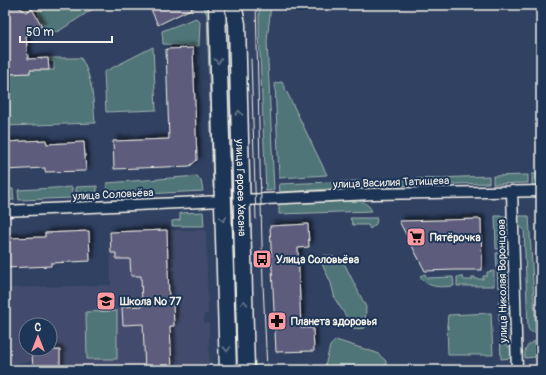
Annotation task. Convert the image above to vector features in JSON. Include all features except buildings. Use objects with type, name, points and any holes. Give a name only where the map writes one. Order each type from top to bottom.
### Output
[{"type":"main road","name":"улица Героев Хасана","points":[[216,5],[228,370]]},
{"type":"main road","name":"улица Героев Хасана","points":[[233,5],[237,24],[246,370]]},
{"type":"main road","points":[[237,24],[238,5]]},
{"type":"street","name":"улица Василия Татищева","points":[[242,200],[372,194],[541,190]]},
{"type":"street","name":"улица Николая Воронцова","points":[[512,191],[517,370]]},
{"type":"street","name":"улица Соловьёва","points":[[5,211],[222,201]]},
{"type":"shaded area","name":"Школа № 77","points":[[206,230],[208,314],[204,314],[204,323],[209,323],[209,370],[60,370],[60,350],[58,350],[58,317],[18,317],[18,357],[32,357],[32,362],[5,364],[5,288],[111,285],[110,232]]},
{"type":"green space","points":[[39,5],[99,5],[59,31],[54,31],[46,27],[40,19],[38,9]]},
{"type":"green space","points":[[203,5],[211,5],[215,187],[213,188],[207,15]]},
{"type":"green space","points":[[259,5],[271,5],[267,41],[274,190],[266,191],[259,31]]},
{"type":"green space","points":[[196,18],[200,22],[199,46],[163,44],[162,31]]},
{"type":"green space","points":[[153,47],[156,110],[106,112],[104,72]]},
{"type":"green space","points":[[48,58],[81,58],[90,81],[95,123],[5,126],[5,71],[8,71],[8,74],[30,73],[30,70],[54,70],[54,61],[48,61]]},
{"type":"green space","points":[[282,82],[327,175],[279,178],[275,83]]},
{"type":"green space","points":[[532,174],[541,174],[541,184],[532,185]]},
{"type":"green space","points":[[528,175],[528,183],[493,184],[493,176]]},
{"type":"green space","points":[[197,176],[201,180],[203,191],[107,196],[107,183]]},
{"type":"green space","points":[[489,176],[489,183],[364,187],[280,192],[279,184]]},
{"type":"green space","points":[[97,186],[97,195],[76,197],[76,187]]},
{"type":"green space","points":[[72,187],[72,198],[19,200],[18,190]]},
{"type":"green space","points":[[5,189],[13,189],[14,200],[5,200]]},
{"type":"green space","points":[[356,201],[366,203],[372,211],[279,214],[279,204]]},
{"type":"green space","points":[[203,212],[204,226],[172,226],[172,221],[180,220],[180,213]]},
{"type":"green space","points":[[495,216],[506,216],[506,225],[503,232],[504,249],[496,249]]},
{"type":"green space","points":[[518,216],[529,216],[536,332],[530,332],[528,328],[524,230],[518,225]]},
{"type":"green space","points":[[350,218],[377,218],[376,224],[370,229],[368,225],[353,225]]},
{"type":"green space","points":[[504,252],[504,273],[509,274],[509,280],[506,286],[498,287],[496,253]]},
{"type":"green space","points":[[325,255],[342,259],[366,307],[365,328],[354,329],[335,299],[331,283],[321,262]]},
{"type":"green space","points":[[494,271],[494,286],[457,286],[457,277],[463,277],[464,280],[472,280],[472,277],[475,277],[475,279],[483,279],[483,276],[487,276],[487,272]]},
{"type":"green space","points":[[425,274],[427,278],[453,277],[454,286],[439,287],[431,285],[420,276]]},
{"type":"green space","points":[[499,300],[510,308],[510,312],[505,316],[506,327],[499,327]]},
{"type":"green space","points":[[117,311],[117,359],[87,359],[86,312]]},
{"type":"green space","points":[[491,313],[493,355],[448,355],[448,315]]},
{"type":"green space","points":[[500,330],[507,330],[507,346],[512,348],[512,358],[501,359]]},
{"type":"green space","points":[[336,340],[377,353],[386,361],[386,370],[324,370],[330,346]]},
{"type":"green space","points":[[535,341],[536,357],[525,358],[526,348]]},
{"type":"tram line","points":[[256,5],[263,284],[267,370]]},
{"type":"tram line","points":[[251,59],[256,219]]},
{"type":"place","name":"Пятёрочка","points":[[416,237]]},
{"type":"place","name":"Улица Соловьёва","points":[[262,259]]},
{"type":"place","name":"Школа № 77","points":[[106,301]]},
{"type":"place","name":"Планета здоровья","points":[[277,321]]}]
